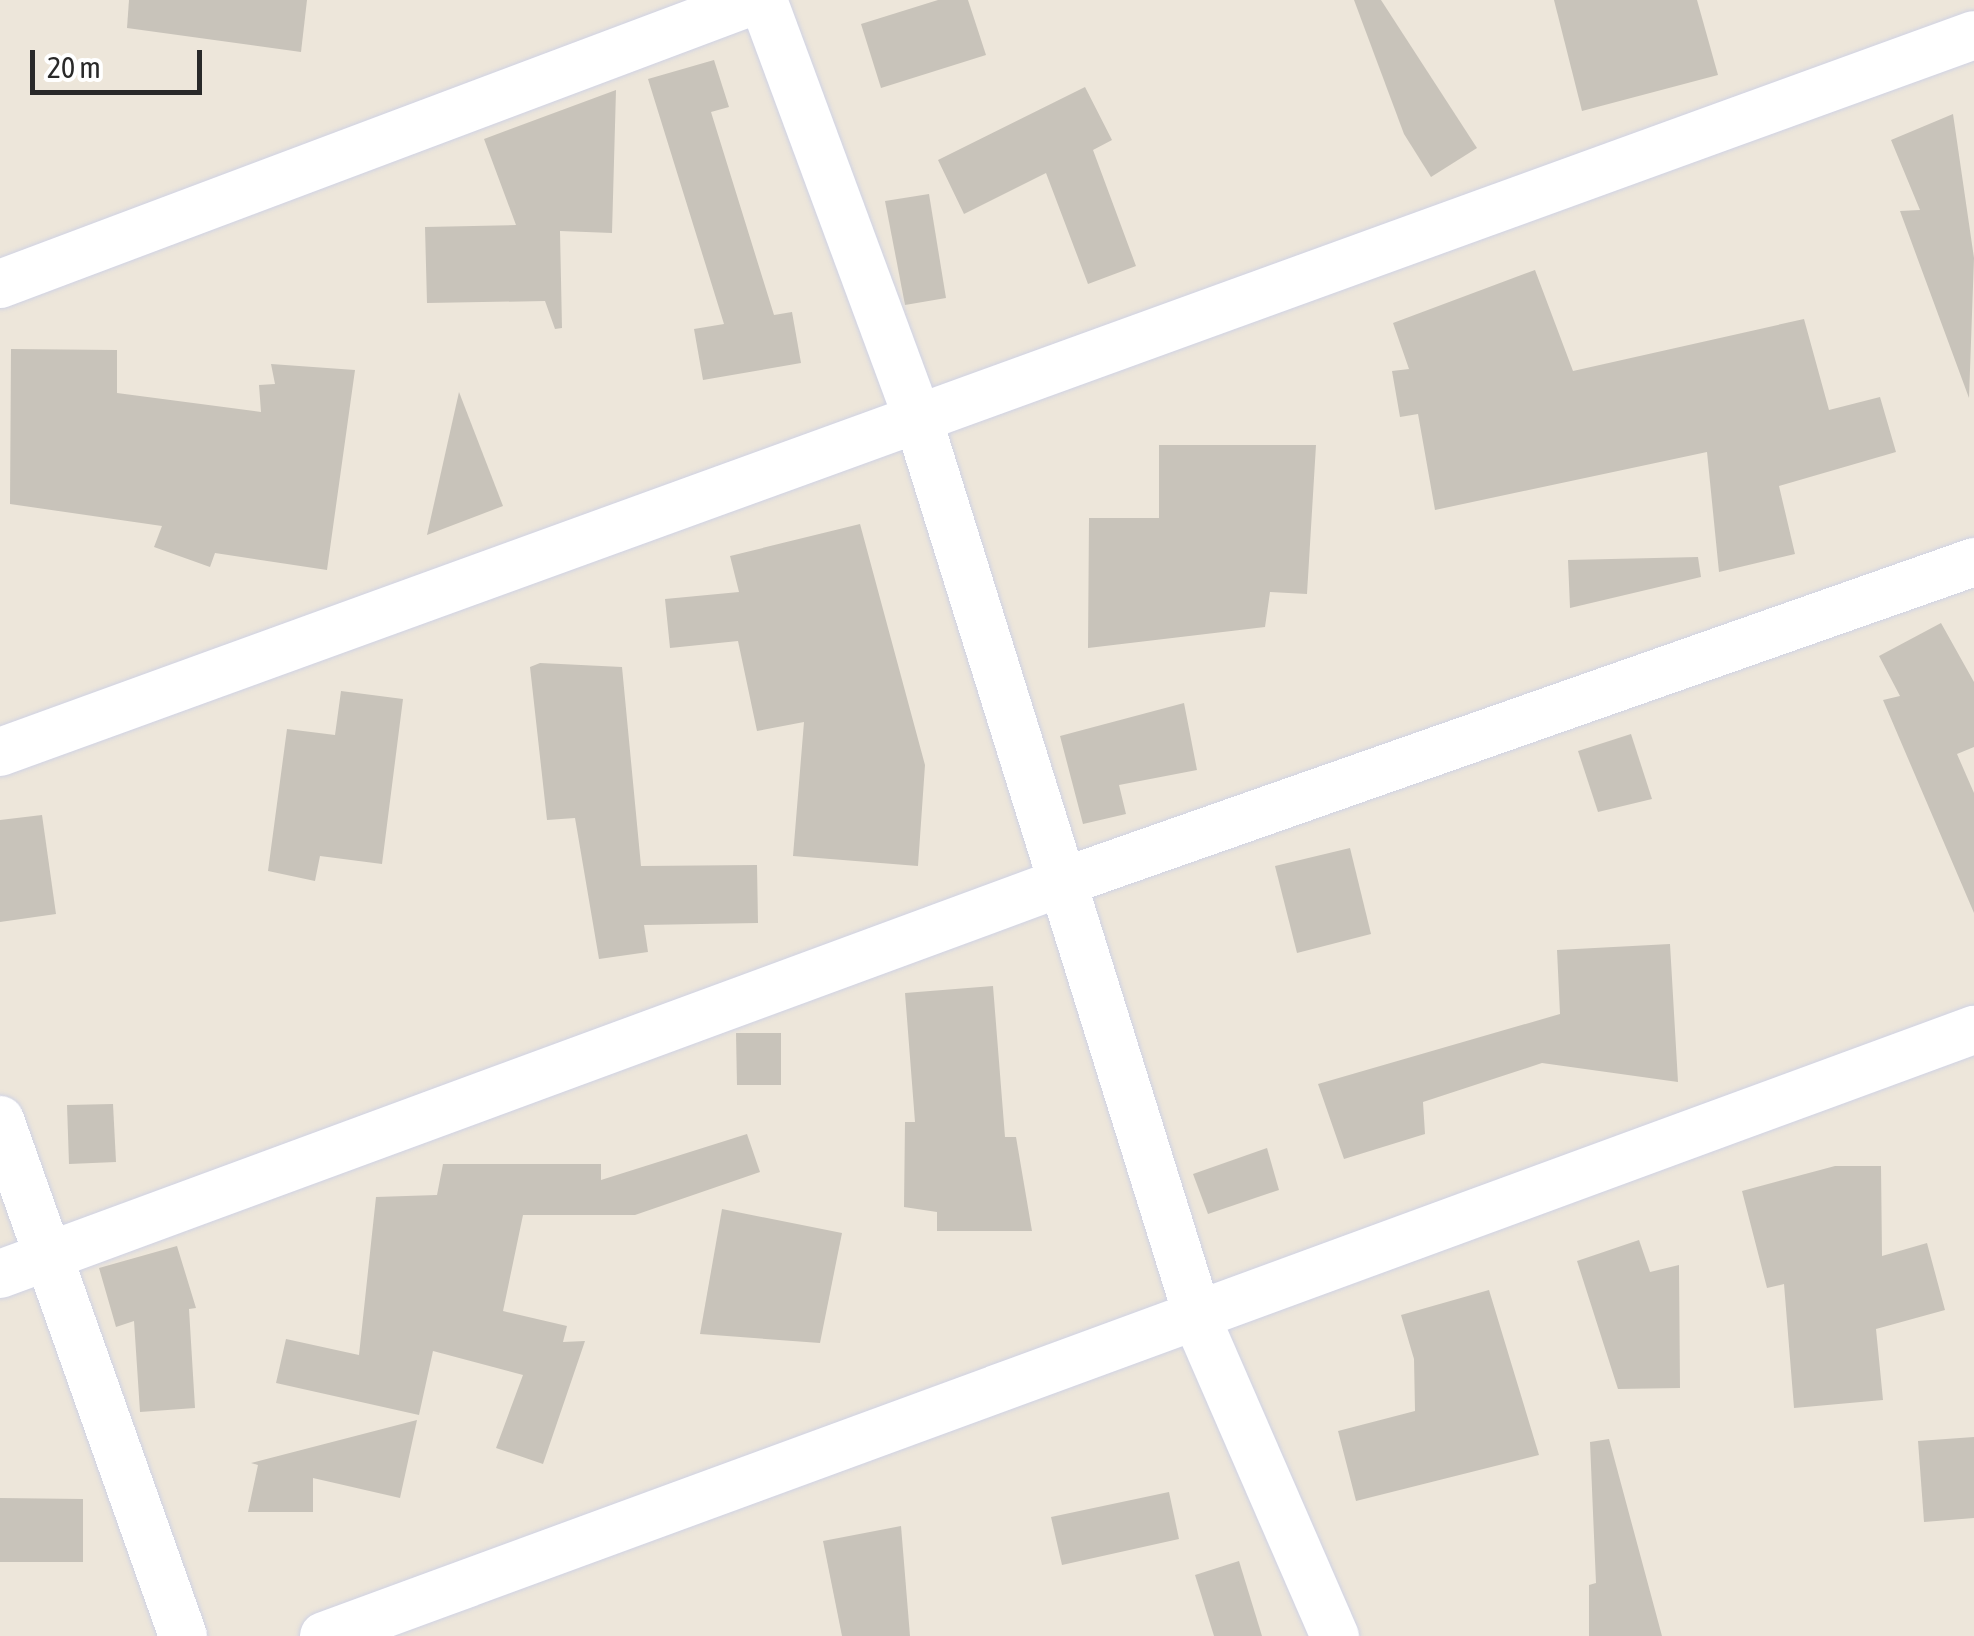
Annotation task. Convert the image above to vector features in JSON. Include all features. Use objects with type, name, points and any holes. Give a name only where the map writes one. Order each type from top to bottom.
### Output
[{"type":"street","points":[[0,284],[755,0]]},
{"type":"street","points":[[764,0],[918,419],[1198,1316],[1335,1636]]},
{"type":"street","points":[[0,752],[1974,35]]},
{"type":"street","points":[[0,1274],[1063,882],[1974,562]]},
{"type":"street","points":[[324,1636],[1974,1030]]},
{"type":"street","points":[[0,1120],[183,1636]]},
{"type":"building","points":[[129,0],[307,0],[301,52],[127,28]]},
{"type":"building","points":[[938,0],[968,0],[986,55],[881,88],[861,24]]},
{"type":"building","points":[[1354,0],[1381,0],[1477,148],[1431,177],[1404,134]]},
{"type":"building","points":[[1554,0],[1697,0],[1718,75],[1582,111]]},
{"type":"building","points":[[714,60],[729,107],[711,112],[774,315],[792,312],[801,363],[703,380],[694,329],[724,324],[648,79]]},
{"type":"building","points":[[1085,87],[1112,140],[1093,150],[1136,266],[1088,284],[1046,173],[964,214],[938,160]]},
{"type":"building","points":[[616,90],[612,233],[560,231],[562,328],[555,329],[545,301],[427,303],[425,227],[516,225],[484,139]]},
{"type":"building","points":[[1953,114],[1974,258],[1969,398],[1900,211],[1920,210],[1891,140]]},
{"type":"building","points":[[929,194],[946,298],[905,305],[885,201]]},
{"type":"building","points":[[1535,270],[1573,371],[1804,319],[1829,410],[1880,397],[1896,452],[1779,486],[1795,554],[1719,572],[1707,452],[1435,510],[1418,414],[1400,417],[1392,371],[1409,369],[1393,323]]},
{"type":"building","points":[[11,349],[117,350],[117,393],[261,412],[259,385],[275,384],[271,364],[355,370],[327,570],[215,553],[210,567],[154,547],[162,526],[10,504]]},
{"type":"building","points":[[459,392],[503,506],[427,535]]},
{"type":"building","points":[[1159,445],[1316,445],[1307,594],[1270,592],[1265,627],[1088,648],[1089,518],[1159,518]]},
{"type":"building","points":[[860,524],[925,765],[918,866],[793,856],[804,722],[757,731],[738,641],[670,648],[665,599],[739,592],[730,556]]},
{"type":"building","points":[[1698,557],[1701,577],[1570,608],[1568,560]]},
{"type":"building","points":[[1941,623],[1974,682],[1974,747],[1957,754],[1974,793],[1974,913],[1883,700],[1900,696],[1879,656]]},
{"type":"building","points":[[540,663],[622,667],[641,866],[757,865],[758,923],[644,925],[648,952],[599,959],[575,818],[547,820],[530,667]]},
{"type":"building","points":[[341,691],[403,699],[382,864],[320,856],[315,881],[268,871],[287,729],[335,735]]},
{"type":"building","points":[[1184,703],[1197,770],[1119,785],[1126,814],[1083,824],[1060,736]]},
{"type":"building","points":[[1631,734],[1652,799],[1598,812],[1578,751]]},
{"type":"building","points":[[42,815],[56,914],[0,922],[0,820]]},
{"type":"building","points":[[1350,848],[1371,934],[1297,953],[1275,866]]},
{"type":"building","points":[[1670,944],[1678,1082],[1542,1063],[1423,1102],[1425,1134],[1344,1159],[1318,1084],[1560,1014],[1557,950]]},
{"type":"building","points":[[993,986],[1005,1137],[1016,1137],[1032,1231],[937,1231],[937,1212],[904,1207],[905,1122],[915,1122],[905,993]]},
{"type":"building","points":[[736,1033],[781,1033],[781,1085],[737,1085]]},
{"type":"building","points":[[113,1104],[116,1162],[69,1164],[67,1105]]},
{"type":"building","points":[[747,1134],[760,1172],[635,1215],[523,1215],[503,1311],[567,1326],[563,1342],[585,1341],[543,1464],[496,1448],[523,1375],[433,1351],[419,1415],[276,1383],[286,1339],[359,1355],[376,1197],[437,1195],[443,1164],[601,1164],[601,1180]]},
{"type":"building","points":[[1267,1148],[1279,1190],[1208,1214],[1193,1174]]},
{"type":"building","points":[[1835,1166],[1881,1166],[1882,1256],[1927,1243],[1945,1310],[1876,1329],[1883,1400],[1794,1408],[1784,1284],[1767,1288],[1742,1191]]},
{"type":"building","points":[[722,1209],[842,1233],[820,1343],[700,1334]]},
{"type":"building","points":[[1639,1240],[1650,1272],[1679,1265],[1680,1388],[1618,1389],[1577,1261]]},
{"type":"building","points":[[177,1246],[196,1308],[189,1309],[195,1408],[140,1412],[134,1321],[116,1327],[99,1268]]},
{"type":"building","points":[[1489,1290],[1539,1455],[1356,1501],[1338,1431],[1415,1411],[1414,1359],[1401,1315]]},
{"type":"building","points":[[417,1420],[400,1498],[313,1478],[313,1512],[248,1512],[258,1465],[251,1463]]},
{"type":"building","points":[[1974,1437],[1974,1518],[1924,1522],[1918,1441]]},
{"type":"building","points":[[1609,1439],[1662,1636],[1589,1636],[1589,1585],[1596,1583],[1590,1442]]},
{"type":"building","points":[[1169,1492],[1179,1539],[1062,1565],[1051,1517]]},
{"type":"building","points":[[0,1498],[83,1499],[83,1562],[0,1562]]},
{"type":"building","points":[[901,1526],[910,1636],[842,1636],[823,1541]]},
{"type":"building","points":[[1239,1561],[1262,1636],[1214,1636],[1195,1575]]}]
